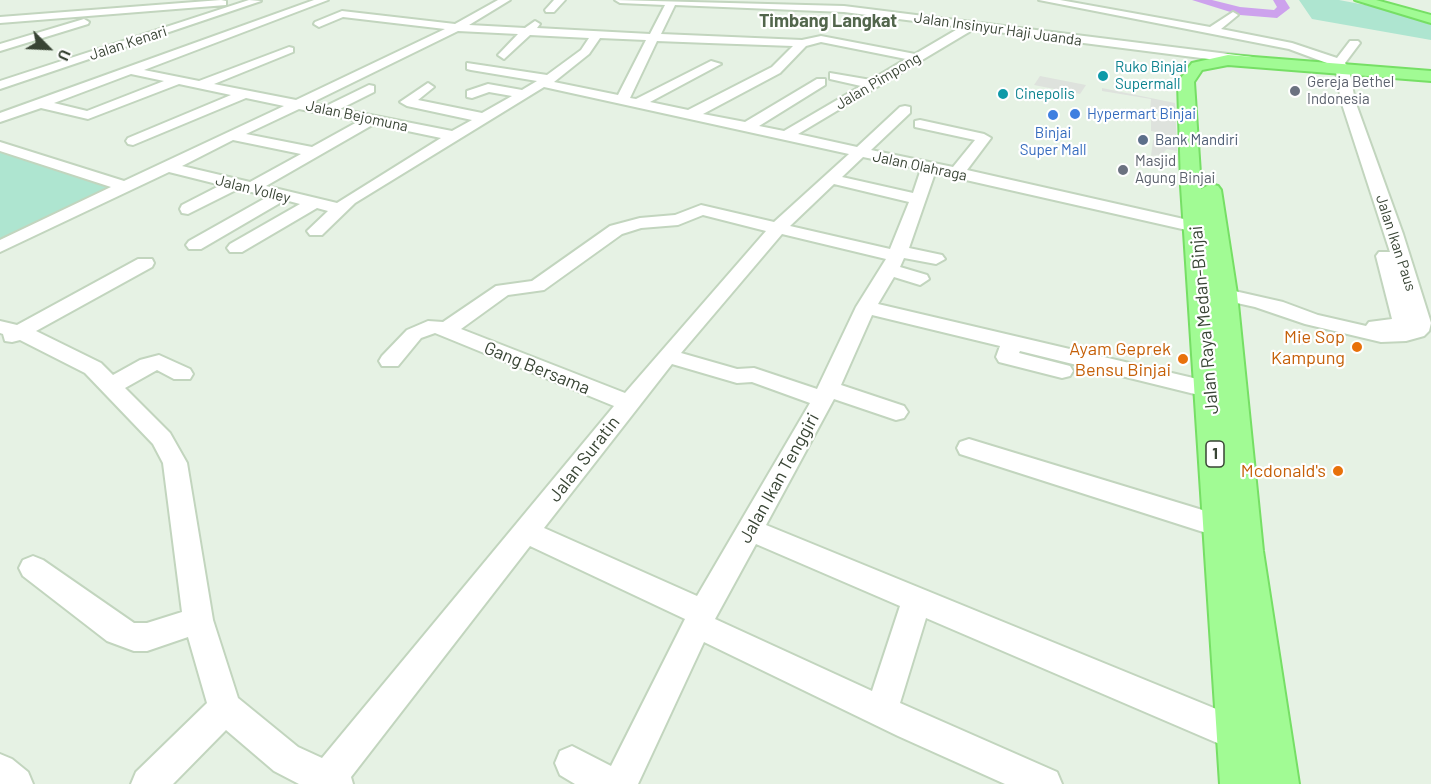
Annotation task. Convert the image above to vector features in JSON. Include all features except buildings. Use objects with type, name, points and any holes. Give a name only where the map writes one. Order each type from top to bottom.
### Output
[{"type":"main road","points":[[1361,0],[1427,18]]},
{"type":"main road","name":"1","points":[[1195,60],[1250,60],[1431,76]]},
{"type":"main road","name":"Jalan Raya Medan-Binjai","points":[[1195,60],[1186,82],[1196,125],[1213,291],[1221,392],[1222,527],[1236,734],[1242,784]]},
{"type":"main road","name":"Jalan Raya Medan-Binjai","points":[[1196,125],[1201,78],[1210,70],[1238,64],[1338,68]]},
{"type":"main road","name":"1","points":[[1338,68],[1431,82]]},
{"type":"main road","name":"Jalan Raya Medan-Binjai","points":[[1221,392],[1246,551],[1277,784]]},
{"type":"street","points":[[0,20],[214,2],[265,0]]},
{"type":"street","points":[[187,37],[293,0]]},
{"type":"street","points":[[4,115],[42,104],[323,0]]},
{"type":"street","points":[[133,70],[299,104],[480,15],[505,0]]},
{"type":"street","points":[[550,10],[560,0]]},
{"type":"street","name":"Jalan Insinyur Haji Juanda","points":[[620,0],[771,2],[854,10],[1161,50],[1195,60]]},
{"type":"street","points":[[854,10],[868,0]]},
{"type":"street","points":[[1044,0],[1069,2],[1143,19],[1292,46],[1338,68],[1354,43]]},
{"type":"street","name":"Jalan Kenari","points":[[0,85],[256,1]]},
{"type":"street","points":[[630,101],[654,36],[671,1]]},
{"type":"street","points":[[1116,13],[1136,3]]},
{"type":"street","points":[[895,15],[908,5]]},
{"type":"street","points":[[32,17],[45,6]]},
{"type":"street","points":[[1143,19],[1161,8]]},
{"type":"street","points":[[0,48],[122,10]]},
{"type":"street","points":[[459,13],[480,15]]},
{"type":"street","points":[[319,24],[342,14],[456,27],[527,31],[802,43],[814,39],[831,40],[918,58]]},
{"type":"street","points":[[1212,31],[1233,15]]},
{"type":"street","points":[[504,55],[539,22]]},
{"type":"street","points":[[259,24],[286,26]]},
{"type":"street","points":[[709,40],[715,26]]},
{"type":"street","name":"Jalan Pimpong","points":[[786,136],[971,26]]},
{"type":"street","points":[[1190,28],[1195,60]]},
{"type":"street","points":[[546,47],[558,32]]},
{"type":"street","points":[[316,231],[338,208],[547,81],[585,52],[597,34]]},
{"type":"street","points":[[690,115],[776,70],[802,43]]},
{"type":"street","points":[[123,45],[149,52]]},
{"type":"street","points":[[202,84],[289,50]]},
{"type":"street","points":[[471,66],[630,101],[715,63]]},
{"type":"street","points":[[54,67],[72,71]]},
{"type":"street","name":"Jalan Ikan Paus","points":[[1213,291],[1263,304],[1374,326],[1400,324],[1402,319],[1375,196],[1338,68]]},
{"type":"street","points":[[834,76],[872,84]]},
{"type":"street","points":[[42,104],[88,116],[180,79]]},
{"type":"street","points":[[747,127],[820,82]]},
{"type":"street","points":[[428,87],[407,102],[484,118]]},
{"type":"street","points":[[504,106],[466,96],[488,88],[525,94]]},
{"type":"street","points":[[328,110],[369,89]]},
{"type":"street","points":[[133,141],[246,93]]},
{"type":"street","name":"Jalan Olahraga","points":[[630,101],[857,153],[1125,209],[1207,230]]},
{"type":"street","name":"Jalan Bejomuna","points":[[0,247],[299,104],[454,136]]},
{"type":"street","points":[[857,153],[905,110]]},
{"type":"street","points":[[251,188],[370,120]]},
{"type":"street","points":[[172,124],[315,152]]},
{"type":"street","points":[[921,124],[984,138],[956,174]]},
{"type":"street","points":[[0,146],[126,186]]},
{"type":"street","name":"Jalan Suratin","points":[[331,782],[667,356],[778,228],[857,153]]},
{"type":"street","name":"Jalan Volley","points":[[168,167],[338,208]]},
{"type":"street","name":"Jalan Ikan Tenggiri","points":[[620,784],[700,619],[825,394],[866,307],[894,259],[929,168]]},
{"type":"street","points":[[964,193],[974,178]]},
{"type":"street","points":[[832,179],[918,200]]},
{"type":"street","points":[[188,209],[234,184]]},
{"type":"street","points":[[195,245],[281,196]]},
{"type":"street","name":"Jalan Ikan Paus","points":[[1263,304],[1312,320],[1381,336],[1418,332],[1422,327],[1375,196]]},
{"type":"street","points":[[236,248],[313,203]]},
{"type":"street","points":[[390,361],[421,330],[428,327],[447,329],[503,290],[537,286],[616,230],[640,224],[678,220],[705,210],[894,259],[936,259]]},
{"type":"street","points":[[668,241],[678,220]]},
{"type":"street","points":[[894,259],[920,279]]},
{"type":"street","points":[[7,334],[145,263]]},
{"type":"street","points":[[866,307],[1221,392]]},
{"type":"street","name":"Gang Bersama","points":[[447,329],[475,343],[628,403]]},
{"type":"street","points":[[7,334],[93,368],[113,385],[162,439],[175,463],[198,620],[225,708],[286,759],[331,782]]},
{"type":"street","points":[[1406,335],[1431,341]]},
{"type":"street","points":[[1012,342],[1007,357],[1062,371]]},
{"type":"street","points":[[667,356],[737,376],[754,375],[896,412]]},
{"type":"street","points":[[113,385],[148,365],[159,362],[182,374]]},
{"type":"street","points":[[969,448],[1222,527]]},
{"type":"street","points":[[749,530],[843,567],[916,601],[1236,734]]},
{"type":"street","points":[[526,532],[910,724],[1045,784]]},
{"type":"street","points":[[33,568],[118,631],[135,637],[147,638],[198,620]]},
{"type":"street","points":[[886,698],[916,601]]},
{"type":"street","points":[[148,784],[225,708]]},
{"type":"street","points":[[572,763],[608,784]]},
{"type":"street","points":[[0,771],[16,784]]},
{"type":"green space","points":[[1299,0],[1339,0],[1392,10],[1431,25],[1431,40],[1312,19]]},
{"type":"green space","points":[[0,152],[120,187],[0,243]]},
{"type":"shaded area","points":[[1040,76],[1086,85],[1080,94],[1034,85]]},
{"type":"shaded area","points":[[1102,88],[1175,103],[1177,151],[1167,149],[1161,155],[1151,156],[1153,140],[1160,140],[1162,133],[1151,131],[1151,118],[1160,118],[1160,113],[1150,110],[1151,99],[1102,91]]},
{"type":"waterway","points":[[1198,0],[1240,11],[1277,14],[1284,8],[1279,0]]},
{"type":"place","name":"Ruko Binjai Supermall","points":[[1103,76]]},
{"type":"place","name":"Gereja Bethel Indonesia","points":[[1295,91]]},
{"type":"place","name":"Cinepolis","points":[[1003,94]]},
{"type":"place","name":"Hypermart Binjai","points":[[1075,114]]},
{"type":"place","name":"Binjai Super Mall","points":[[1053,115]]},
{"type":"place","name":"Bank Mandiri","points":[[1143,140]]},
{"type":"place","name":"Masjid Agung Binjai","points":[[1123,170]]},
{"type":"place","name":"Mie Sop Kampung","points":[[1357,347]]},
{"type":"place","name":"Ayam Geprek Bensu Binjai","points":[[1183,359]]},
{"type":"place","name":"Mcdonald's","points":[[1338,471]]},
{"type":"district","name":"Timbang Langkat","points":[[828,21]]}]
